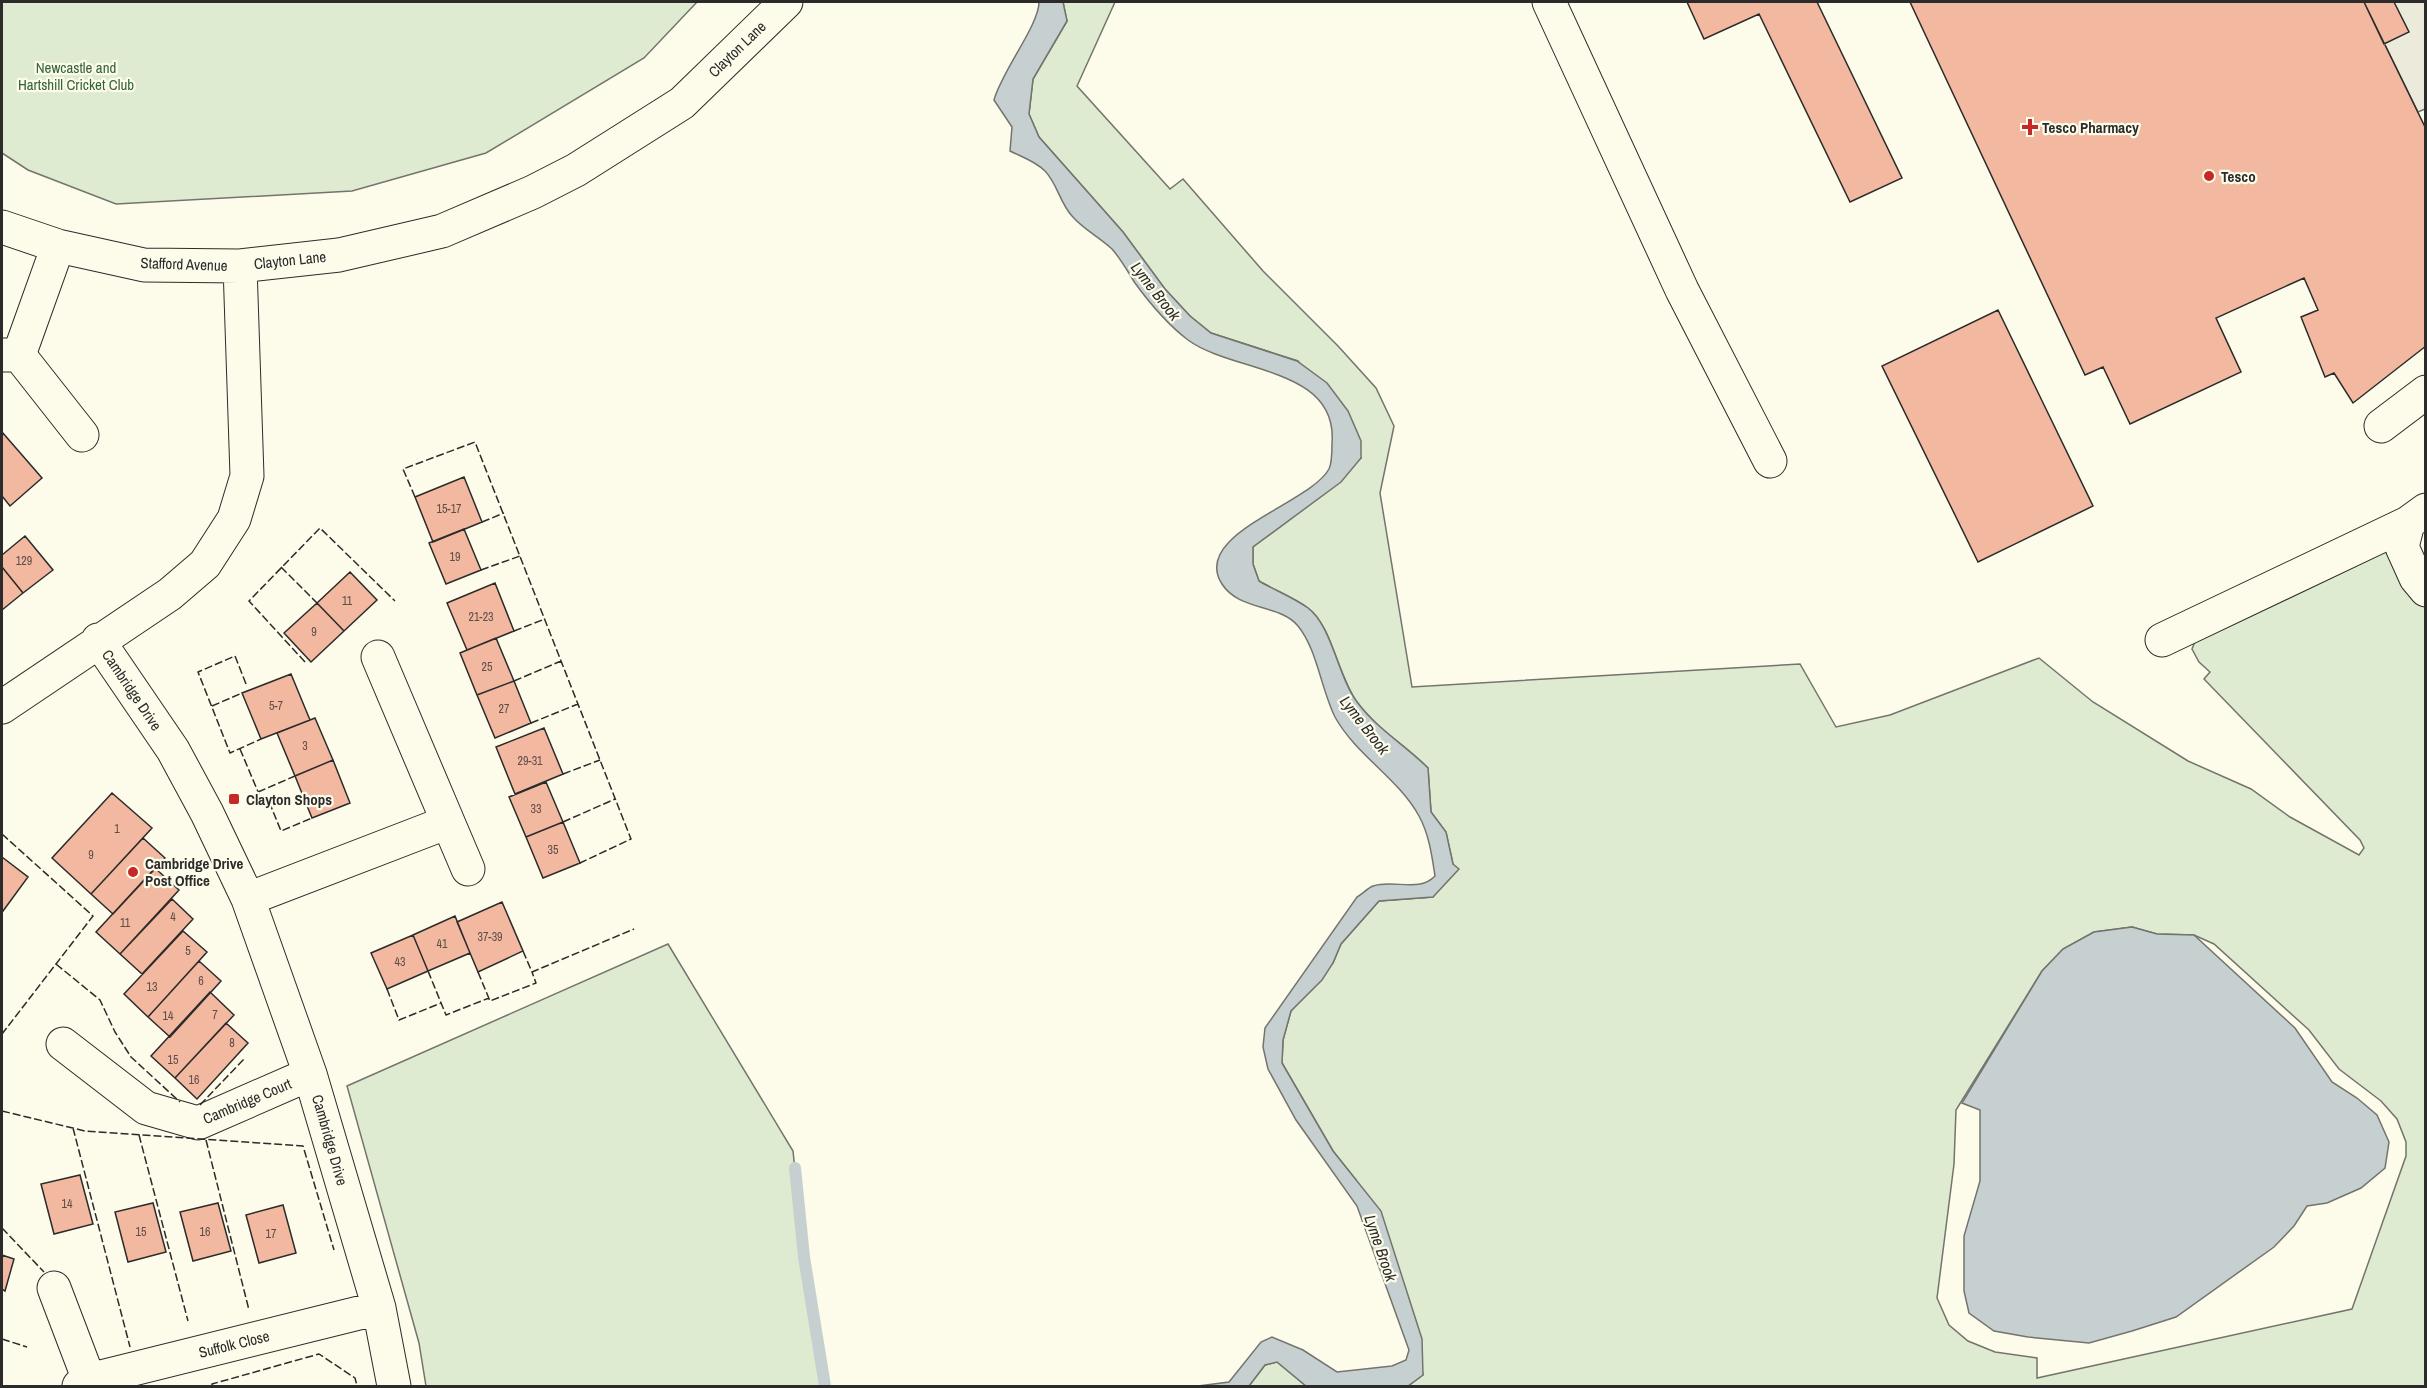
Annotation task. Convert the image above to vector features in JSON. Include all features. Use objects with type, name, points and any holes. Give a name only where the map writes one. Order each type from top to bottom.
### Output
[{"type":"street","name":"Clayton Lane","points":[[2,707],[98,640],[170,594],[205,564],[234,519],[246,476],[240,266],[339,255],[442,231],[533,192],[576,170],[682,103],[786,2]]},
{"type":"street","points":[[1549,2],[1682,290],[1770,461]]},
{"type":"street","name":"Stafford Avenue","points":[[2,227],[58,246],[144,265],[240,266]]},
{"type":"street","points":[[58,246],[10,355],[82,435]]},
{"type":"street","points":[[2381,426],[2426,392]]},
{"type":"street","points":[[2417,517],[2402,547],[2416,579],[2426,590]]},
{"type":"street","points":[[2162,640],[2417,517]]},
{"type":"street","name":"Cambridge Drive","points":[[98,640],[173,750],[207,813],[248,899],[310,1074],[379,1308],[394,1386]]},
{"type":"street","points":[[378,657],[468,869]]},
{"type":"street","points":[[248,899],[448,822]]},
{"type":"street","name":"Cambridge Court","points":[[63,1044],[146,1108],[198,1123],[310,1074]]},
{"type":"street","name":"Suffolk Close","points":[[54,1288],[84,1383],[379,1308]]},
{"type":"green space","name":"Newcastle and Hartshill Cricket Club","points":[[2,2],[697,2],[644,58],[486,153],[352,191],[116,204],[28,170],[2,153]]},
{"type":"green space","points":[[1063,2],[1115,2],[1077,86],[1170,189],[1183,179],[1263,271],[1338,346],[1376,388],[1394,426],[1380,493],[1412,687],[1800,664],[1836,727],[1890,715],[2039,658],[2093,702],[2188,761],[2251,789],[2290,817],[2359,855],[2364,848],[2360,840],[2204,679],[2210,672],[2199,662],[2192,649],[2196,639],[2387,544],[2426,609],[2425,1386],[1408,1386],[1423,1375],[1410,1303],[1398,1269],[1356,1180],[1333,1151],[1282,1063],[1283,1040],[1291,1011],[1333,963],[1341,944],[1379,901],[1433,897],[1453,864],[1446,832],[1431,812],[1428,768],[1382,729],[1357,702],[1350,691],[1323,626],[1316,616],[1302,604],[1259,581],[1253,564],[1253,547],[1361,458],[1298,361],[1211,333],[1190,316],[1165,289],[1123,232],[1039,137],[1029,114],[1033,79],[1067,21]],"holes":[[[2132,927],[2157,934],[2194,935],[2214,944],[2309,1030],[2339,1069],[2381,1101],[2397,1119],[2406,1142],[2406,1156],[2352,1309],[2037,1378],[2037,1358],[1995,1352],[1968,1341],[1949,1325],[1937,1298],[1954,1164],[1956,1110],[2042,971],[2063,949],[2094,932]]]},
{"type":"green space","points":[[668,944],[793,1151],[804,1257],[825,1386],[426,1386],[419,1343],[347,1086]]},
{"type":"green space","points":[[1277,1362],[1306,1386],[1249,1386],[1265,1365]]},
{"type":"shaded area","points":[[2364,2],[2425,2],[2425,109],[2418,112]]},
{"type":"water","name":"Lyme Brook","points":[[1039,2],[1063,2],[1067,21],[1033,79],[1029,114],[1039,137],[1123,232],[1165,289],[1190,316],[1211,333],[1297,361],[1327,383],[1348,411],[1361,441],[1361,458],[1341,482],[1253,547],[1253,564],[1259,581],[1302,604],[1316,616],[1329,639],[1350,692],[1357,702],[1382,729],[1428,768],[1431,812],[1446,832],[1453,864],[1459,869],[1433,897],[1379,901],[1341,944],[1322,980],[1291,1011],[1283,1040],[1282,1063],[1333,1151],[1381,1211],[1422,1339],[1423,1375],[1408,1386],[1306,1386],[1277,1362],[1265,1365],[1249,1386],[1198,1386],[1229,1382],[1261,1342],[1272,1337],[1303,1350],[1337,1372],[1392,1366],[1406,1360],[1409,1350],[1357,1206],[1296,1120],[1268,1069],[1263,1047],[1265,1028],[1357,897],[1373,886],[1422,884],[1435,876],[1428,838],[1419,816],[1400,790],[1354,743],[1335,717],[1310,646],[1298,626],[1281,614],[1239,599],[1229,593],[1222,584],[1217,566],[1223,550],[1237,535],[1300,495],[1318,482],[1329,469],[1332,446],[1329,418],[1318,399],[1301,386],[1279,375],[1207,351],[1180,334],[1147,299],[1112,249],[1072,216],[1045,171],[1033,162],[1010,151],[1012,127],[994,100],[1004,76],[1033,23]]},
{"type":"water","points":[[2132,927],[2157,934],[2194,935],[2295,1028],[2332,1082],[2357,1098],[2377,1115],[2389,1142],[2385,1168],[2361,1188],[2327,1203],[2307,1206],[2294,1226],[2274,1247],[2176,1317],[2089,1343],[1994,1331],[1969,1313],[1964,1291],[1964,1236],[1980,1181],[1980,1110],[1962,1103],[2042,971],[2063,949],[2094,932]]},
{"type":"building","points":[[1687,2],[1817,2],[1902,178],[1850,202],[1759,14],[1704,39]]},
{"type":"building","name":"Tesco","points":[[1910,2],[2364,2],[2426,129],[2426,346],[2353,403],[2334,373],[2325,377],[2301,317],[2318,310],[2304,278],[2216,318],[2241,372],[2130,424],[2103,367],[2085,375]]},
{"type":"building","points":[[2364,2],[2394,2],[2409,32],[2384,44]]},
{"type":"building","points":[[1998,310],[2093,506],[1978,562],[1882,366]]},
{"type":"building","points":[[2,432],[42,478],[10,506],[2,496]]},
{"type":"building","points":[[464,477],[482,522],[433,542],[415,497]]},
{"type":"building","points":[[464,529],[481,570],[446,584],[429,543]]},
{"type":"building","points":[[25,536],[53,570],[23,593],[2,567],[2,555]]},
{"type":"building","points":[[2,567],[23,593],[2,610]]},
{"type":"building","points":[[350,572],[377,600],[344,631],[317,603]]},
{"type":"building","points":[[495,583],[514,631],[467,650],[447,603]]},
{"type":"building","points":[[317,603],[344,631],[311,662],[284,633]]},
{"type":"building","points":[[496,638],[514,681],[477,695],[460,653]]},
{"type":"building","points":[[291,674],[310,720],[261,739],[242,693]]},
{"type":"building","points":[[514,681],[531,723],[495,738],[477,695]]},
{"type":"building","points":[[315,718],[333,760],[295,776],[277,733]]},
{"type":"building","points":[[544,728],[563,774],[515,794],[496,747]]},
{"type":"building","points":[[333,760],[350,803],[312,818],[295,776]]},
{"type":"building","points":[[546,782],[563,822],[526,837],[509,797]]},
{"type":"building","points":[[112,793],[152,828],[91,894],[52,858]]},
{"type":"building","points":[[563,822],[580,863],[543,878],[526,837]]},
{"type":"building","points":[[143,838],[165,858],[113,914],[91,894]]},
{"type":"building","points":[[2,857],[28,877],[3,911],[2,910]]},
{"type":"building","points":[[155,868],[179,890],[120,954],[96,932]]},
{"type":"building","points":[[172,899],[193,919],[142,974],[120,954]]},
{"type":"building","points":[[502,902],[523,951],[478,972],[457,922]]},
{"type":"building","points":[[455,916],[470,953],[428,971],[413,935]]},
{"type":"building","points":[[183,931],[207,952],[148,1017],[124,994]]},
{"type":"building","points":[[413,935],[428,971],[387,989],[371,953]]},
{"type":"building","points":[[199,961],[221,981],[170,1037],[148,1017]]},
{"type":"building","points":[[210,992],[234,1015],[175,1078],[151,1056]]},
{"type":"building","points":[[226,1023],[248,1043],[197,1099],[175,1078]]},
{"type":"building","points":[[80,1175],[93,1224],[54,1234],[41,1184]]},
{"type":"building","points":[[153,1203],[166,1252],[128,1262],[115,1212]]},
{"type":"building","points":[[218,1203],[231,1251],[193,1261],[180,1212]]},
{"type":"building","points":[[283,1205],[296,1253],[259,1263],[246,1215]]},
{"type":"building","points":[[2,1255],[14,1259],[5,1291],[2,1289]]},
{"type":"waterway","points":[[795,1168],[804,1257],[825,1386]]},
{"type":"fence","points":[[415,497],[403,469],[475,442],[631,839],[580,863]]},
{"type":"fence","points":[[482,522],[504,513]]},
{"type":"fence","points":[[305,662],[249,601],[320,528],[395,601]]},
{"type":"fence","points":[[481,570],[520,556]]},
{"type":"fence","points":[[281,567],[317,603]]},
{"type":"fence","points":[[514,631],[545,619]]},
{"type":"fence","points":[[246,684],[235,656],[198,672],[230,753],[261,739]]},
{"type":"fence","points":[[514,681],[561,661]]},
{"type":"fence","points":[[212,706],[242,693]]},
{"type":"fence","points":[[531,723],[578,704]]},
{"type":"fence","points":[[240,749],[264,806],[270,804],[281,831],[312,818]]},
{"type":"fence","points":[[563,774],[600,760]]},
{"type":"fence","points":[[258,792],[295,776]]},
{"type":"fence","points":[[563,822],[615,799]]},
{"type":"fence","points":[[2,834],[93,916],[2,1034]]},
{"type":"fence","points":[[523,951],[532,972],[634,929]]},
{"type":"fence","points":[[56,964],[100,1000],[115,1032],[131,1057],[180,1102]]},
{"type":"fence","points":[[428,971],[446,1015],[489,998]]},
{"type":"fence","points":[[478,972],[490,1001],[536,983],[532,972]]},
{"type":"fence","points":[[387,989],[399,1020],[441,1003]]},
{"type":"fence","points":[[200,1105],[244,1059]]},
{"type":"fence","points":[[2,1111],[85,1131],[303,1146],[334,1250]]},
{"type":"fence","points":[[73,1128],[130,1347]]},
{"type":"fence","points":[[139,1135],[188,1321]]},
{"type":"fence","points":[[206,1140],[249,1310]]},
{"type":"fence","points":[[2,1228],[44,1272]]},
{"type":"fence","points":[[2,1339],[27,1347]]},
{"type":"fence","points":[[212,1386],[212,1384],[319,1354],[355,1378],[357,1386]]},
{"type":"place","name":"Tesco Pharmacy","points":[[2030,127]]},
{"type":"place","name":"Tesco","points":[[2209,176]]},
{"type":"place","name":"Clayton Shops","points":[[234,799]]},
{"type":"place","name":"Cambridge Drive Post Office","points":[[133,872]]}]
